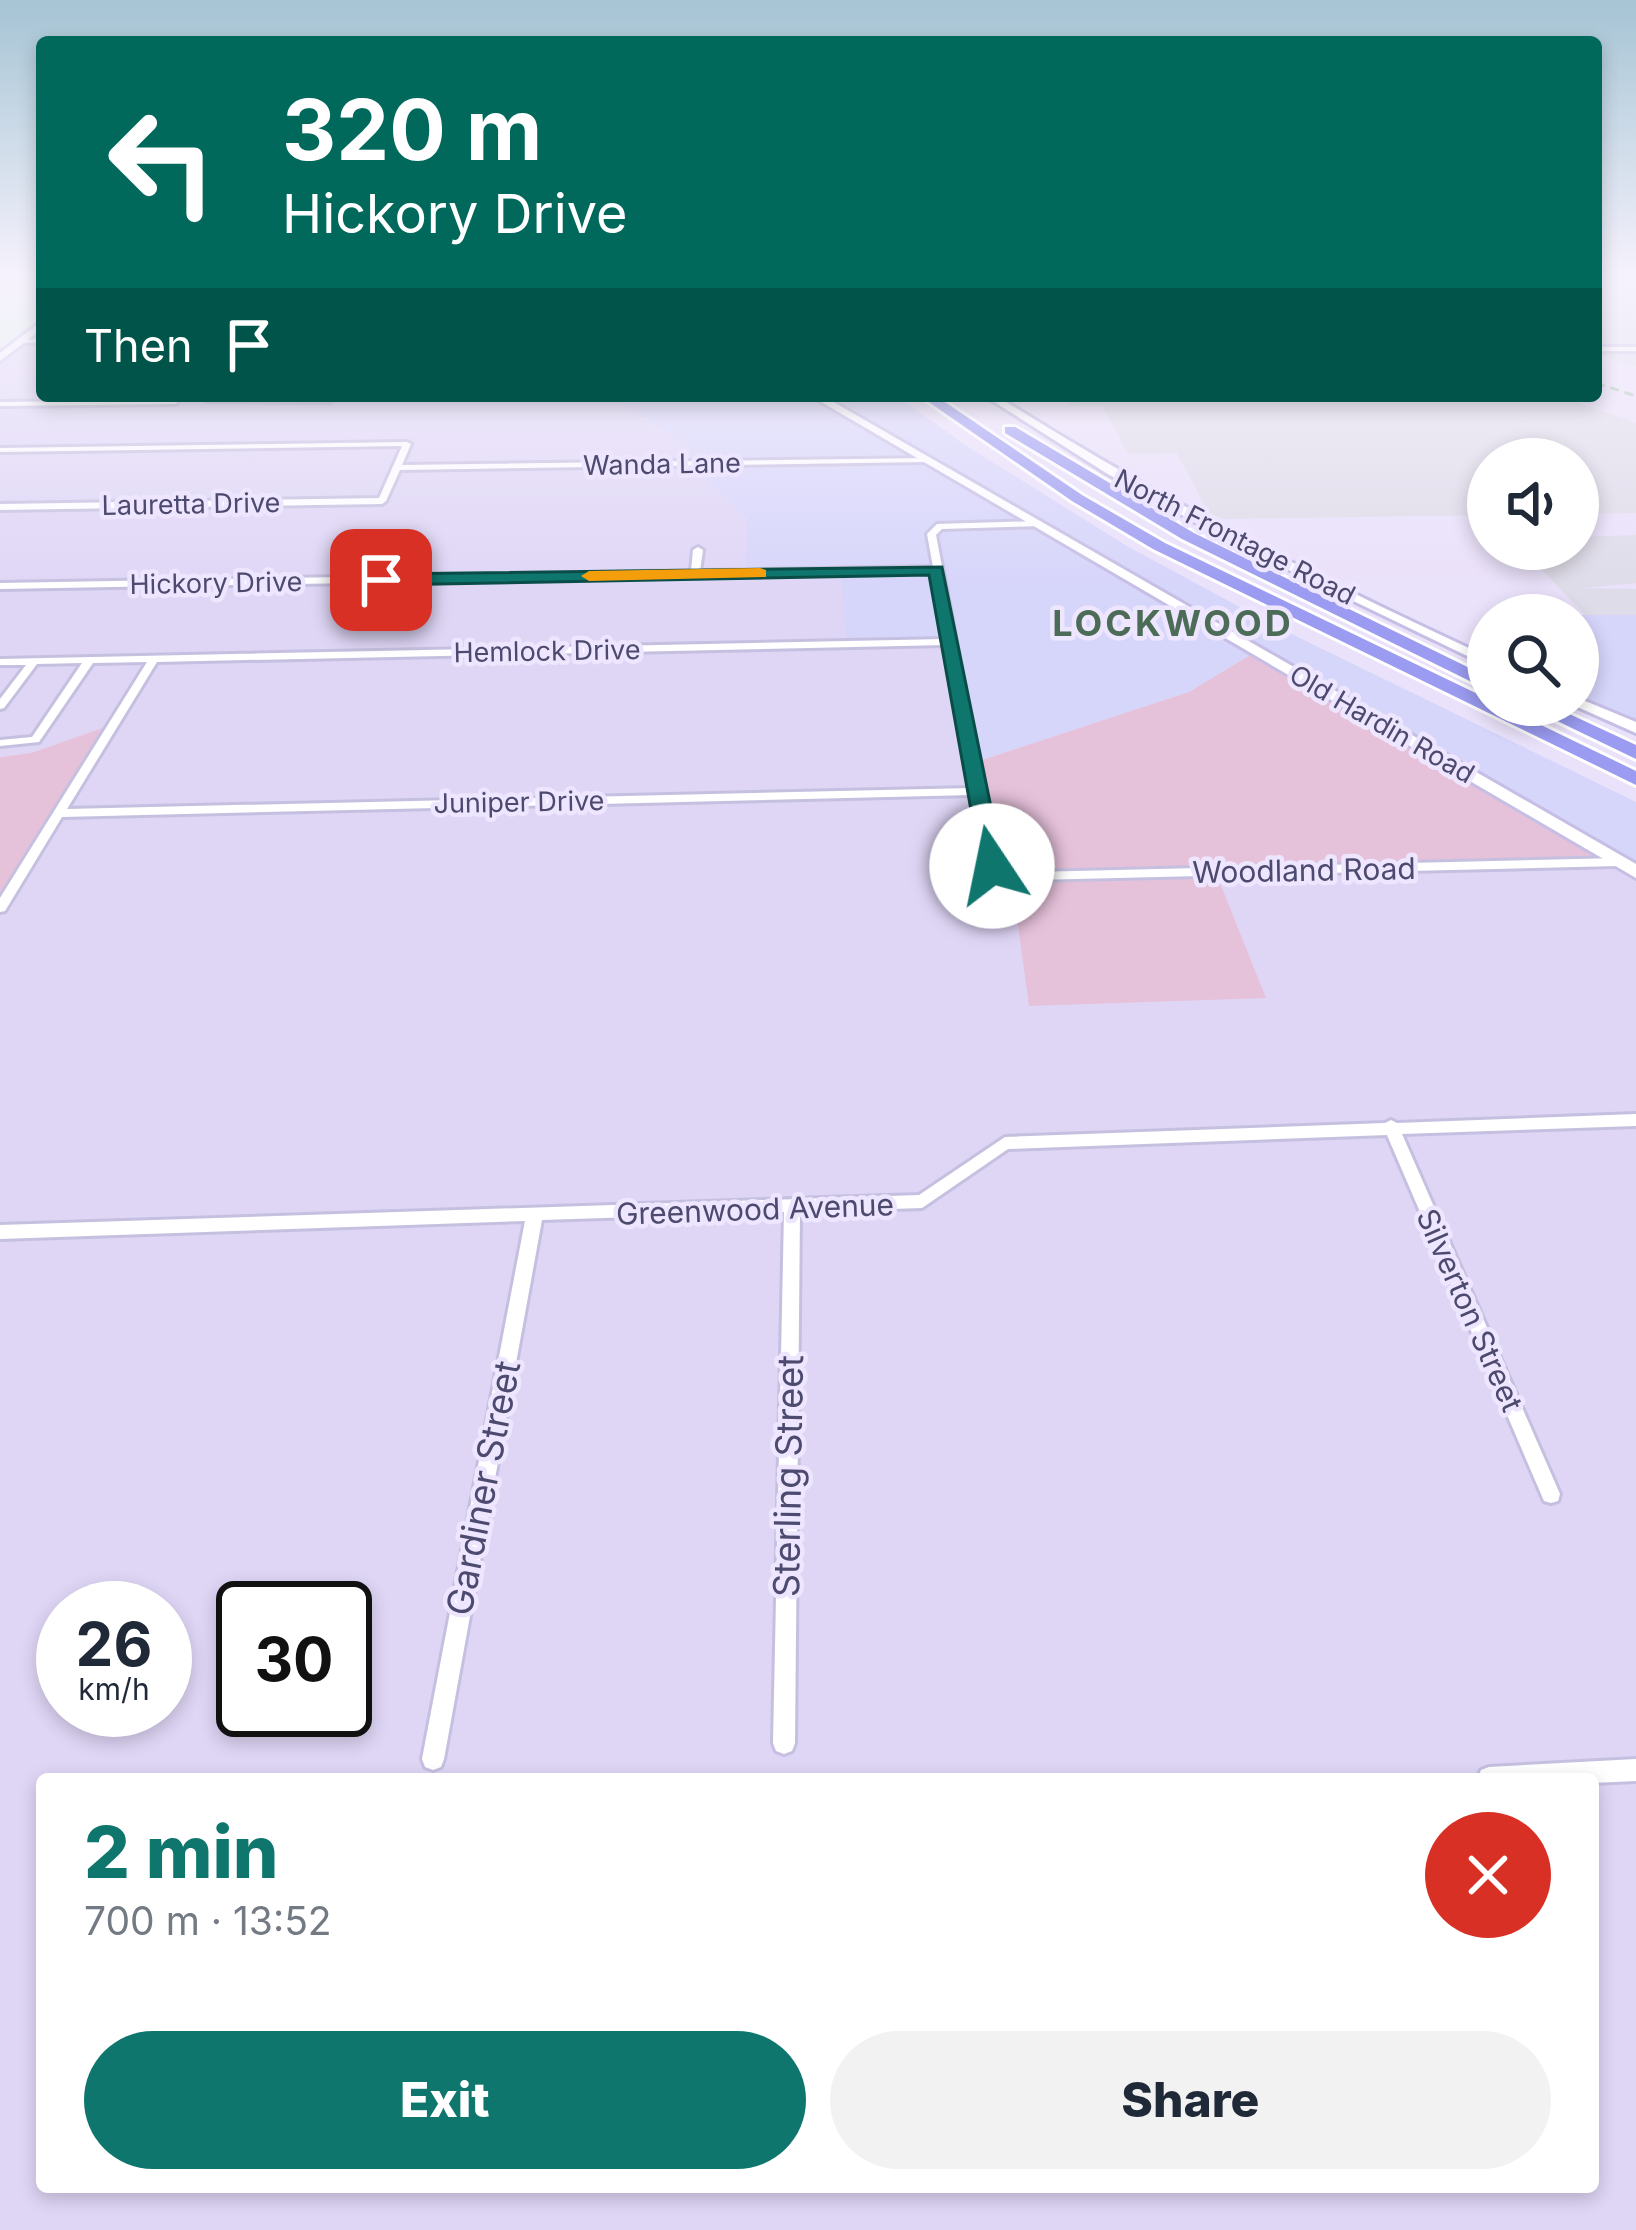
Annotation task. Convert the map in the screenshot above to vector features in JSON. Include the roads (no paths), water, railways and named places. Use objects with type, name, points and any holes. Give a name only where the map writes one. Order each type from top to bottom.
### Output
[{"type":"highway","points":[[936,402],[1077,498],[1159,546],[1636,778]]},
{"type":"highway","points":[[968,402],[1167,525],[1467,674]]},
{"type":"highway","points":[[1580,726],[1636,752]]},
{"type":"main road","name":"Old Hardin Road","points":[[826,402],[1636,872]]},
{"type":"main road","name":"North Frontage Road","points":[[999,402],[1115,476],[1189,516],[1467,652]]},
{"type":"main road","points":[[1599,711],[1636,728]]},
{"type":"street","points":[[0,404],[176,402]]},
{"type":"street","points":[[0,450],[406,444],[397,469]]},
{"type":"street","name":"Wanda Lane","points":[[397,469],[928,460]]},
{"type":"street","name":"Lauretta Drive","points":[[0,507],[382,501],[397,469]]},
{"type":"street","points":[[978,790],[931,534],[940,526],[1039,524]]},
{"type":"street","points":[[695,574],[698,550]]},
{"type":"street","name":"Hickory Drive","points":[[0,586],[936,570]]},
{"type":"street","name":"Hemlock Drive","points":[[0,662],[950,642]]},
{"type":"street","points":[[0,908],[154,659]]},
{"type":"street","points":[[0,743],[35,740],[89,661]]},
{"type":"street","points":[[0,706],[33,662]]},
{"type":"street","name":"Woodland Road","points":[[978,790],[992,866],[1034,877],[1618,862]]},
{"type":"street","name":"Juniper Drive","points":[[60,813],[978,790]]},
{"type":"street","name":"Greenwood Avenue","points":[[0,1232],[922,1202],[1005,1143],[1636,1120]]},
{"type":"street","name":"Silverton Street","points":[[1391,1126],[1551,1494]]},
{"type":"street","name":"Sterling Street","points":[[784,1743],[793,1209]]},
{"type":"street","name":"Gardiner Street","points":[[433,1759],[534,1218]]},
{"type":"street","points":[[1594,1773],[1636,1771]]},
{"type":"railway","points":[[1602,385],[1636,396]]},
{"type":"district","name":"LOCKWOOD","points":[[1173,623]]}]
